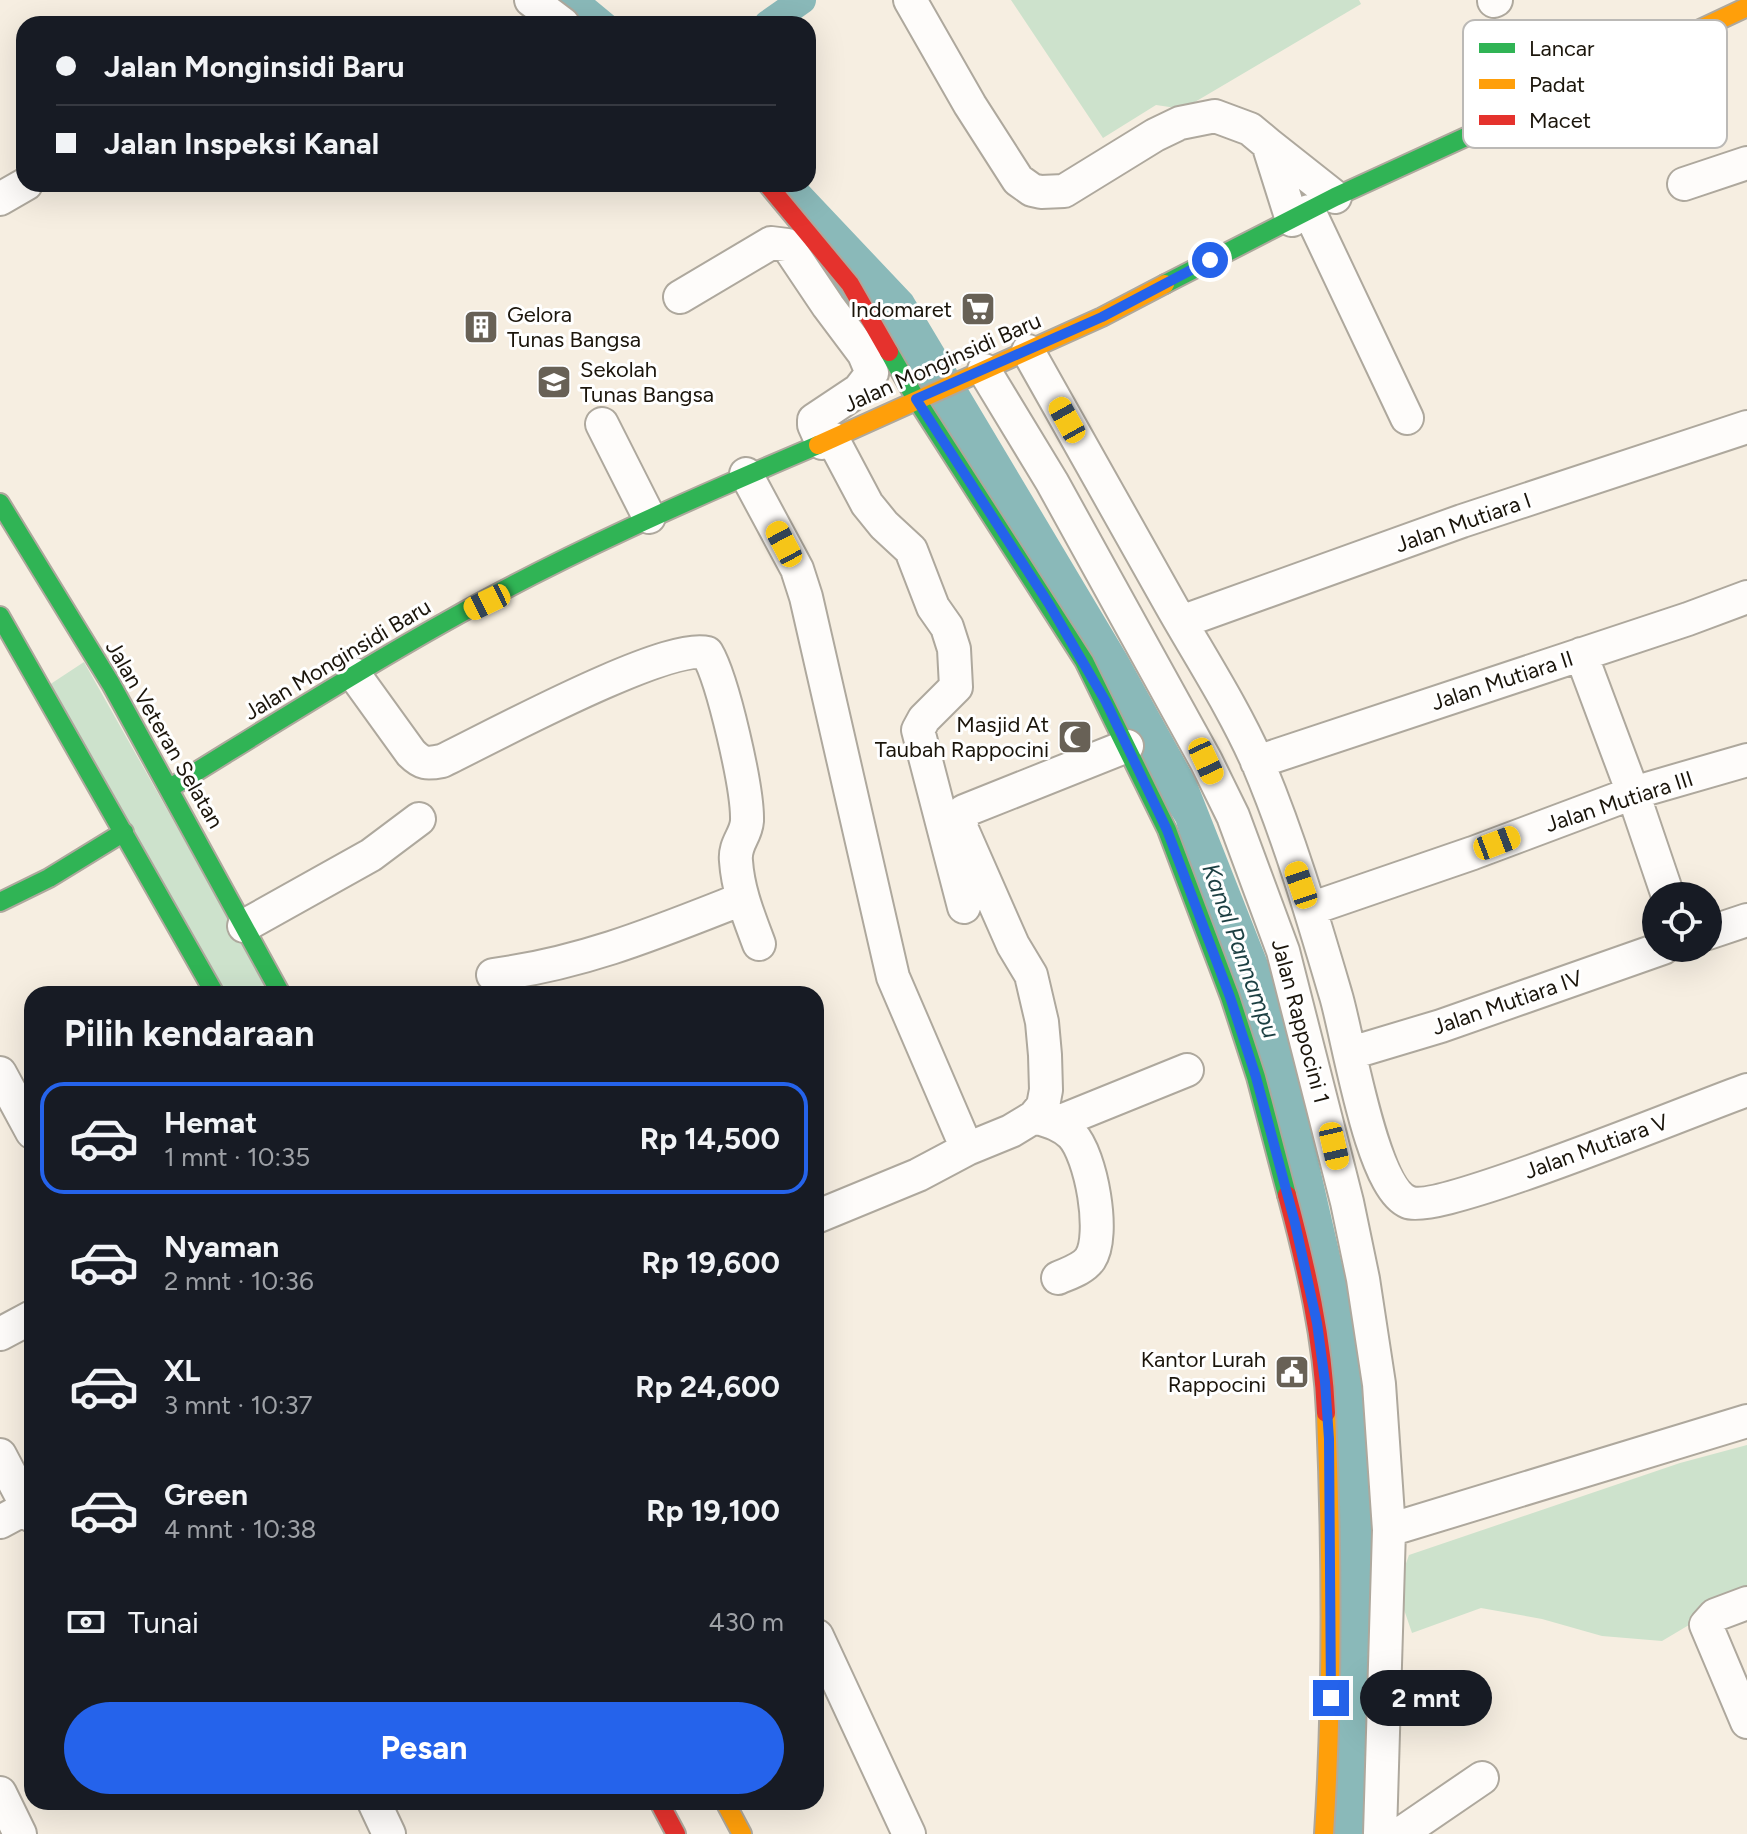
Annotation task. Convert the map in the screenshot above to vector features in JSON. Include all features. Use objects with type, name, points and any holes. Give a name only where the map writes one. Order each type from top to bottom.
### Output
[{"type":"street","points":[[531,0],[552,16]]},
{"type":"street","points":[[910,0],[1018,180],[1032,190],[1064,191],[1155,135],[1180,123],[1215,116],[1250,129],[1268,144],[1312,209],[1407,418]]},
{"type":"street","name":"Jalan Monginsidi Baru","points":[[1698,20],[1715,10],[1747,7]]},
{"type":"street","name":"Jalan Monginsidi Baru","points":[[170,788],[354,674],[445,622],[649,517],[746,474],[833,447],[920,397],[1102,317],[1263,232],[1463,138]]},
{"type":"street","points":[[1268,144],[1312,209]]},
{"type":"street","points":[[1684,184],[1747,163]]},
{"type":"street","points":[[774,192],[850,284],[1084,661],[1167,830],[1230,997],[1256,1077],[1295,1223],[1317,1323],[1325,1382],[1331,1527],[1331,1725],[1324,1834]]},
{"type":"street","points":[[680,297],[771,243],[787,245],[864,354],[872,373],[859,390],[814,420],[816,430],[833,447],[867,504],[911,550],[933,607],[947,627],[954,649],[956,687],[924,719],[918,730],[964,907]]},
{"type":"street","points":[[1028,351],[1225,698],[1257,762],[1310,909],[1351,1053]]},
{"type":"street","name":"Jalan Rappocini 1","points":[[981,372],[1052,482],[1206,761],[1233,816],[1283,951],[1324,1105],[1363,1279],[1379,1384],[1389,1530],[1380,1834]]},
{"type":"street","points":[[602,424],[649,517]]},
{"type":"street","name":"Jalan Mutiara I","points":[[1181,622],[1462,521],[1747,427]]},
{"type":"street","points":[[746,474],[797,569],[893,977],[967,1149]]},
{"type":"street","name":"Jalan Veteran Selatan","points":[[0,503],[44,570],[170,788],[277,986]]},
{"type":"street","points":[[22,584],[44,570]]},
{"type":"street","name":"Jalan Mutiara II","points":[[1257,762],[1747,597]]},
{"type":"street","points":[[0,616],[37,686],[211,986]]},
{"type":"street","points":[[354,674],[411,753],[427,764],[442,761],[562,701],[619,677],[681,655],[707,653],[725,701],[747,819],[745,831],[737,842],[735,860],[742,899],[759,944]]},
{"type":"street","points":[[1581,654],[1663,882]]},
{"type":"street","points":[[1045,1120],[1046,1074],[1042,1022],[1031,975],[1013,945],[961,827],[964,811],[1127,746]]},
{"type":"street","name":"Jalan Mutiara III","points":[[1310,909],[1633,793],[1747,760]]},
{"type":"street","points":[[244,926],[371,855],[419,819]]},
{"type":"street","points":[[0,902],[49,878],[124,832]]},
{"type":"street","points":[[493,975],[575,961],[631,943],[742,899]]},
{"type":"street","points":[[1722,928],[1747,920]]},
{"type":"street","name":"Jalan Mutiara IV","points":[[1351,1053],[1441,1026],[1642,955]]},
{"type":"street","name":"Jalan Mutiara V","points":[[1351,1053],[1359,1099],[1389,1182],[1407,1202],[1421,1205],[1548,1165],[1747,1090]]},
{"type":"street","points":[[824,1214],[918,1175],[967,1149],[1187,1070]]},
{"type":"street","points":[[0,1073],[24,1117]]},
{"type":"street","points":[[1045,1120],[1070,1134],[1081,1150],[1094,1194],[1099,1228],[1089,1260],[1077,1270],[1058,1278]]},
{"type":"street","points":[[0,1334],[24,1321]]},
{"type":"street","points":[[1389,1530],[1747,1421]]},
{"type":"street","points":[[0,1455],[23,1513]]},
{"type":"street","points":[[1747,1603],[1715,1615],[1706,1625],[1747,1722]]},
{"type":"street","points":[[824,1651],[909,1834]]},
{"type":"street","points":[[1400,1834],[1482,1778]]},
{"type":"street","points":[[378,1810],[389,1834]]},
{"type":"street","points":[[663,1810],[676,1834]]},
{"type":"street","points":[[729,1810],[742,1834]]},
{"type":"green space","points":[[1011,0],[1359,0],[1361,4],[1183,109],[1156,105],[1103,138]]},
{"type":"green space","points":[[84,662],[266,986],[216,986],[46,687]]},
{"type":"green space","points":[[1747,1445],[1747,1601],[1694,1622],[1662,1641],[1602,1636],[1542,1619],[1481,1608],[1412,1633],[1397,1589],[1409,1555],[1680,1463]]},
{"type":"water","points":[[547,0],[595,0],[614,16],[566,16]]},
{"type":"water","name":"Kanal Pannampu","points":[[775,192],[815,192],[912,295],[1127,655],[1196,780],[1271,970],[1357,1329],[1373,1499],[1372,1834],[1331,1834],[1321,1301],[1176,822]]},
{"type":"waterway","points":[[779,16],[802,0]]},
{"type":"traffic: fast","points":[[1165,284],[1335,197],[1463,138]]},
{"type":"traffic: fast","points":[[889,352],[1084,661],[1167,830],[1230,997],[1256,1077],[1287,1195]]},
{"type":"traffic: fast","points":[[170,788],[376,662],[490,597],[629,528],[818,445]]},
{"type":"traffic: fast","points":[[0,503],[111,684],[277,986]]},
{"type":"traffic: fast","points":[[0,616],[210,986]]},
{"type":"traffic: fast","points":[[0,902],[49,878],[124,832]]},
{"type":"traffic: slow","points":[[1719,20],[1747,7]]},
{"type":"traffic: slow","points":[[818,445],[1102,317],[1165,284]]},
{"type":"traffic: slow","points":[[1324,1834],[1331,1624],[1326,1413]]},
{"type":"traffic: slow","points":[[729,1810],[742,1834]]},
{"type":"traffic: jam","points":[[774,192],[850,284],[889,352]]},
{"type":"traffic: jam","points":[[1287,1195],[1312,1303],[1326,1413]]},
{"type":"traffic: jam","points":[[663,1810],[676,1834]]},
{"type":"place","name":"Indomaret","points":[[978,309]]},
{"type":"place","name":"Gelora Tunas Bangsa","points":[[481,327]]},
{"type":"place","name":"Sekolah Tunas Bangsa","points":[[554,382]]},
{"type":"place","name":"Masjid At Taubah Rappocini","points":[[1075,737]]},
{"type":"place","name":"Kantor Lurah Rappocini","points":[[1292,1372]]},
{"type":"route","points":[[1210,260],[1102,317],[916,399],[1049,604],[1106,702],[1167,830],[1203,920],[1256,1077],[1305,1261],[1325,1382],[1331,1527],[1331,1698]]}]
